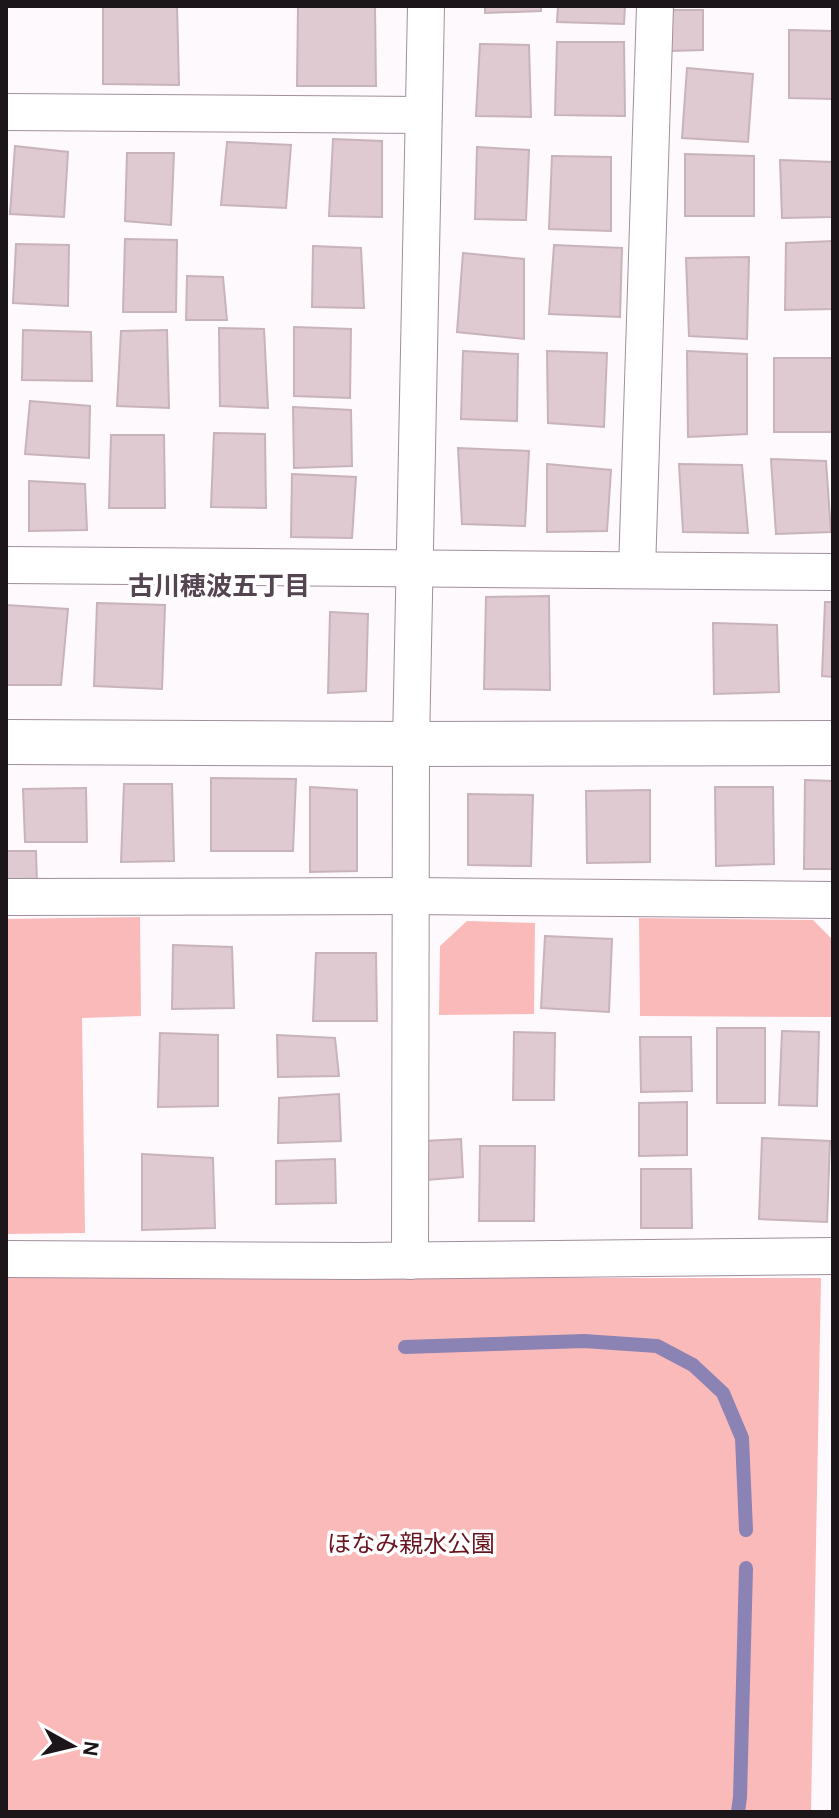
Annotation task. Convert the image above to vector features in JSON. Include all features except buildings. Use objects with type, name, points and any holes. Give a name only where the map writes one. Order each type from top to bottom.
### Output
[{"type":"street","points":[[410,1261],[411,744],[426,6]]},
{"type":"street","points":[[637,570],[655,6]]},
{"type":"street","points":[[6,112],[423,115]]},
{"type":"street","points":[[6,565],[833,572]]},
{"type":"street","points":[[6,742],[833,743]]},
{"type":"street","points":[[6,897],[411,896],[833,900]]},
{"type":"street","points":[[6,1259],[410,1261],[833,1256]]},
{"type":"green space","points":[[140,917],[141,1016],[82,1018],[85,1233],[6,1234],[6,919]]},
{"type":"green space","points":[[639,918],[813,920],[833,940],[832,1017],[640,1016]]},
{"type":"green space","points":[[467,921],[535,923],[534,1014],[439,1015],[440,946]]},
{"type":"green space","name":"ほなみ親水公園","points":[[6,1278],[821,1278],[811,1812],[6,1812]]},
{"type":"waterway","points":[[405,1347],[584,1341],[657,1346],[693,1365],[723,1393],[742,1438],[746,1530]]},
{"type":"waterway","points":[[738,1812],[746,1568]]},
{"type":"district","name":"古川穂波五丁目","points":[[219,587]]}]
